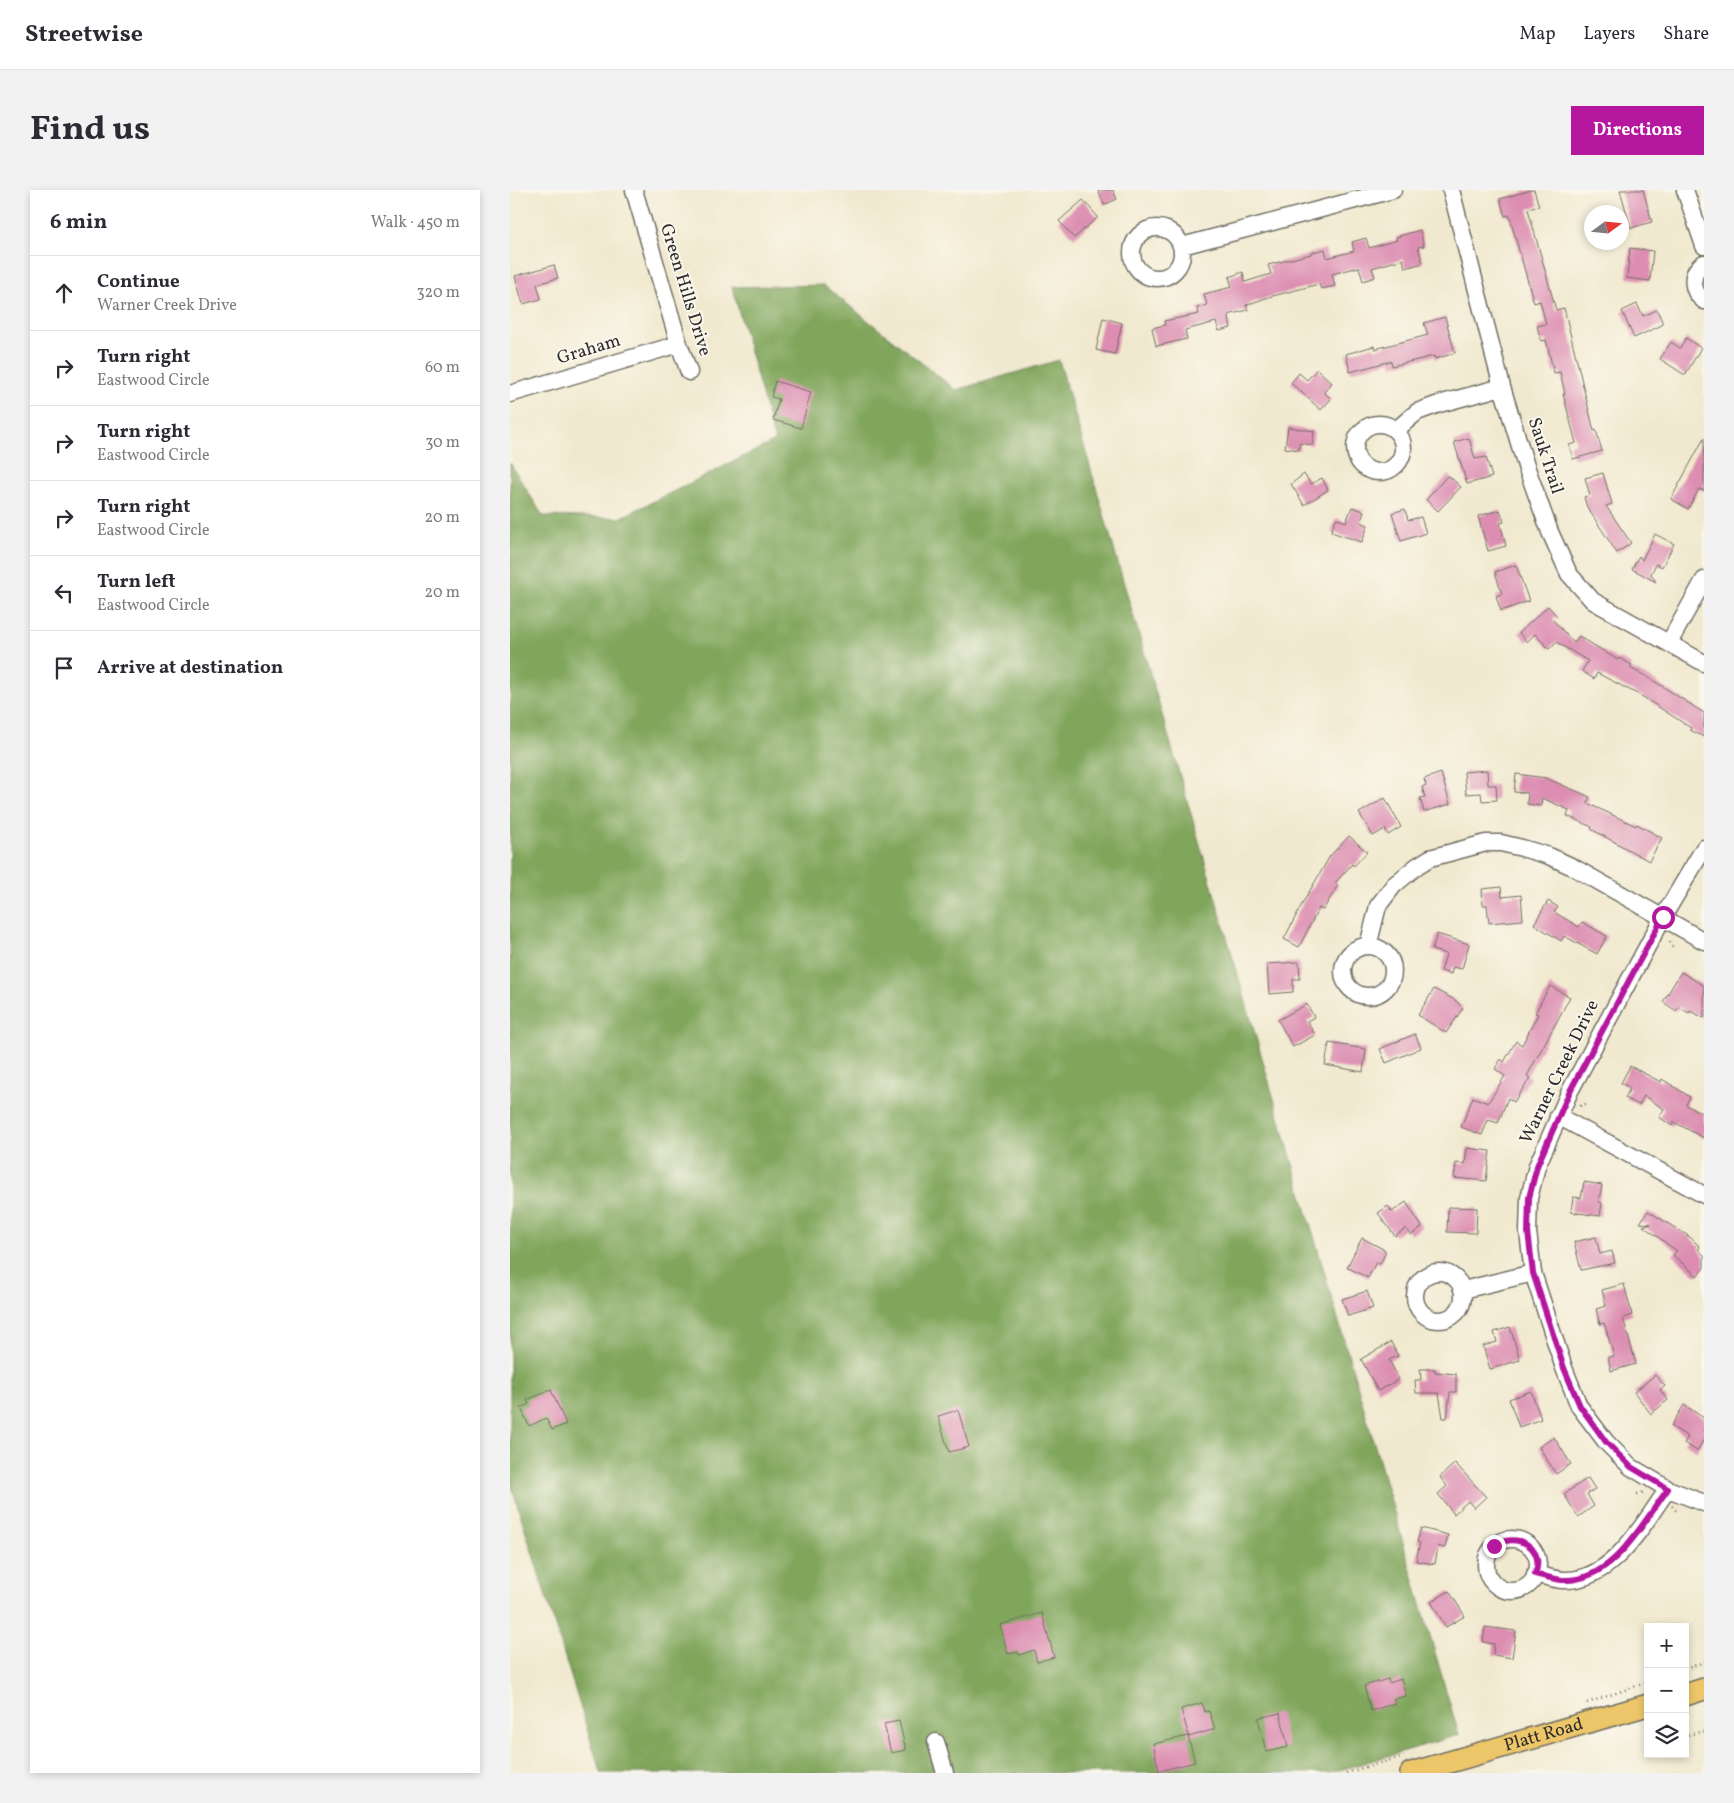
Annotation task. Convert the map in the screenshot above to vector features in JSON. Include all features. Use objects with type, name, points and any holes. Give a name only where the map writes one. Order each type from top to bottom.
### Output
[{"type":"main road","points":[[1689,1694],[1704,1689]]},
{"type":"main road","name":"Platt Road","points":[[1411,1773],[1644,1706]]},
{"type":"street","name":"Green Hills Drive","points":[[634,190],[689,372]]},
{"type":"street","points":[[1182,246],[1393,190]]},
{"type":"street","name":"Sauk Trail","points":[[1451,190],[1502,387],[1526,466],[1550,532],[1569,574],[1593,601],[1704,663]]},
{"type":"street","points":[[1685,190],[1704,246]]},
{"type":"street","points":[[1704,263],[1696,271],[1693,279],[1693,287],[1697,295],[1704,301]]},
{"type":"street","name":"Graham","points":[[510,394],[679,344]]},
{"type":"street","points":[[1396,430],[1417,412],[1502,387]]},
{"type":"street","points":[[1669,643],[1704,580]]},
{"type":"street","points":[[1368,946],[1378,906],[1394,885],[1430,858],[1486,842],[1500,843],[1549,856],[1573,867],[1704,941]]},
{"type":"street","name":"Warner Creek Drive","points":[[1704,848],[1663,917],[1558,1116],[1537,1166],[1529,1198],[1528,1232],[1533,1273],[1564,1368],[1580,1406],[1606,1442],[1631,1467],[1668,1489],[1704,1503]]},
{"type":"street","points":[[1558,1116],[1704,1194]]},
{"type":"street","points":[[1463,1290],[1533,1273]]},
{"type":"street","points":[[1535,1574],[1562,1580],[1590,1576],[1621,1554],[1668,1489]]},
{"type":"street","points":[[936,1742],[945,1773]]},
{"type":"path","points":[[1670,942],[1673,949]]},
{"type":"path","points":[[1580,1106],[1588,1103]]},
{"type":"path","points":[[1688,1668],[1704,1662]]},
{"type":"path","points":[[1689,1735],[1704,1730]]},
{"type":"green space","points":[[823,285],[956,390],[1059,360],[1459,1735],[1330,1773],[601,1773],[510,1481],[510,463],[543,516],[620,518],[775,441],[732,287]]},
{"type":"building","points":[[1098,190],[1113,190],[1117,199],[1104,205]]},
{"type":"building","points":[[1534,190],[1539,206],[1528,209],[1556,310],[1564,308],[1594,431],[1596,430],[1602,451],[1573,459],[1569,445],[1576,443],[1563,394],[1565,394],[1560,372],[1554,373],[1546,340],[1541,341],[1537,326],[1546,324],[1540,301],[1534,303],[1509,215],[1505,216],[1500,199]]},
{"type":"building","points":[[1620,190],[1643,190],[1652,222],[1631,228],[1629,205],[1624,205]]},
{"type":"building","points":[[1083,200],[1098,217],[1074,238],[1059,221]]},
{"type":"building","points":[[1420,230],[1424,246],[1418,247],[1423,263],[1405,268],[1403,259],[1372,268],[1375,277],[1363,281],[1359,267],[1332,274],[1335,286],[1321,289],[1319,284],[1269,297],[1246,305],[1248,310],[1228,315],[1231,328],[1219,331],[1216,322],[1185,330],[1187,339],[1156,346],[1152,328],[1165,325],[1164,321],[1199,314],[1197,308],[1207,305],[1204,294],[1232,287],[1229,277],[1243,272],[1245,282],[1271,274],[1268,265],[1325,249],[1327,258],[1354,251],[1352,242],[1366,238],[1369,248],[1397,240],[1396,237]]},
{"type":"building","points":[[1630,248],[1653,251],[1650,281],[1627,278]]},
{"type":"building","points":[[554,265],[558,278],[537,284],[541,299],[523,304],[515,276]]},
{"type":"building","points":[[1637,304],[1643,316],[1657,310],[1662,325],[1634,338],[1622,311]]},
{"type":"building","points":[[1445,317],[1455,353],[1435,359],[1434,356],[1392,366],[1391,361],[1350,372],[1346,354],[1374,346],[1375,349],[1428,335],[1424,323]]},
{"type":"building","points":[[1103,318],[1122,323],[1115,354],[1096,350]]},
{"type":"building","points":[[1686,338],[1701,348],[1685,375],[1660,359],[1671,342],[1680,348]]},
{"type":"building","points":[[1317,369],[1332,383],[1324,392],[1331,399],[1321,410],[1291,383],[1299,373],[1307,380]]},
{"type":"building","points":[[775,381],[811,392],[801,428],[773,420],[779,399],[771,397]]},
{"type":"building","points":[[1288,427],[1314,431],[1312,445],[1300,443],[1299,450],[1285,448]]},
{"type":"building","points":[[1469,438],[1475,459],[1486,457],[1492,477],[1467,484],[1454,442]]},
{"type":"building","points":[[1704,438],[1704,491],[1699,489],[1688,509],[1671,499]]},
{"type":"building","points":[[1603,473],[1612,504],[1606,506],[1631,543],[1617,553],[1587,507],[1584,497],[1590,495],[1585,478]]},
{"type":"building","points":[[1304,474],[1311,484],[1322,478],[1328,490],[1304,505],[1291,484]]},
{"type":"building","points":[[1448,475],[1461,487],[1438,511],[1426,500]]},
{"type":"building","points":[[1352,507],[1364,511],[1361,522],[1368,525],[1362,542],[1331,532],[1336,518],[1346,522]]},
{"type":"building","points":[[1405,509],[1408,520],[1421,517],[1426,533],[1401,541],[1392,513]]},
{"type":"building","points":[[1500,510],[1504,522],[1500,523],[1506,546],[1488,551],[1478,516]]},
{"type":"building","points":[[1655,534],[1674,544],[1662,567],[1656,564],[1651,574],[1656,582],[1632,569],[1639,556],[1642,560]]},
{"type":"building","points":[[1516,565],[1529,601],[1501,611],[1496,596],[1502,594],[1495,572]]},
{"type":"building","points":[[1548,606],[1557,616],[1553,620],[1574,643],[1579,636],[1618,660],[1619,658],[1632,665],[1630,668],[1651,679],[1704,713],[1704,737],[1690,730],[1691,728],[1643,697],[1597,673],[1594,679],[1582,671],[1588,661],[1556,642],[1549,649],[1535,634],[1527,642],[1519,633]]},
{"type":"building","points":[[1487,770],[1488,785],[1496,785],[1497,800],[1482,801],[1481,793],[1466,794],[1464,772]]},
{"type":"building","points":[[1441,773],[1450,804],[1424,812],[1420,798],[1425,797],[1422,787],[1426,785],[1424,779]]},
{"type":"building","points":[[1516,774],[1546,778],[1590,797],[1587,803],[1636,826],[1637,824],[1662,838],[1649,861],[1591,829],[1592,827],[1567,816],[1569,810],[1542,798],[1541,806],[1527,804],[1528,793],[1514,792]]},
{"type":"building","points":[[1385,798],[1401,827],[1388,835],[1385,829],[1373,836],[1359,813]]},
{"type":"building","points":[[1349,836],[1367,852],[1354,866],[1352,864],[1335,883],[1338,885],[1323,910],[1319,908],[1299,947],[1284,939],[1330,856]]},
{"type":"building","points":[[1501,887],[1502,897],[1521,895],[1523,920],[1489,923],[1487,905],[1483,905],[1482,889]]},
{"type":"building","points":[[1548,901],[1558,907],[1554,912],[1579,927],[1582,922],[1607,936],[1597,954],[1564,936],[1561,941],[1534,924]]},
{"type":"building","points":[[1437,934],[1469,944],[1462,969],[1453,967],[1451,974],[1441,971],[1446,954],[1432,950]]},
{"type":"building","points":[[1299,962],[1300,979],[1293,979],[1293,992],[1269,994],[1267,964]]},
{"type":"building","points":[[1681,972],[1704,986],[1704,1018],[1679,1007],[1676,1011],[1663,1002]]},
{"type":"building","points":[[1550,986],[1570,997],[1527,1076],[1530,1078],[1514,1102],[1508,1098],[1498,1123],[1488,1120],[1482,1135],[1461,1127],[1473,1097],[1488,1103],[1505,1076],[1495,1069],[1501,1059],[1504,1062],[1516,1041],[1522,1045],[1538,1014],[1535,1013]]},
{"type":"building","points":[[1434,989],[1455,1000],[1463,1008],[1446,1033],[1418,1015]]},
{"type":"building","points":[[1307,1004],[1314,1017],[1307,1021],[1315,1035],[1293,1047],[1278,1020]]},
{"type":"building","points":[[1415,1034],[1421,1048],[1386,1063],[1380,1049]]},
{"type":"building","points":[[1329,1043],[1366,1049],[1363,1072],[1325,1065]]},
{"type":"building","points":[[1630,1066],[1661,1082],[1662,1079],[1690,1097],[1686,1105],[1704,1114],[1704,1138],[1674,1122],[1672,1126],[1659,1117],[1664,1109],[1644,1096],[1639,1105],[1625,1098],[1630,1088],[1621,1083]]},
{"type":"building","points":[[1467,1148],[1490,1151],[1486,1181],[1454,1178],[1456,1163],[1465,1164]]},
{"type":"building","points":[[1584,1182],[1602,1185],[1599,1202],[1602,1203],[1600,1216],[1571,1212],[1573,1197],[1581,1198]]},
{"type":"building","points":[[1406,1202],[1422,1227],[1411,1235],[1406,1228],[1395,1236],[1378,1213],[1388,1206],[1392,1212]]},
{"type":"building","points":[[1448,1207],[1477,1208],[1476,1233],[1447,1232]]},
{"type":"building","points":[[1648,1211],[1690,1237],[1700,1247],[1698,1249],[1704,1255],[1704,1268],[1697,1276],[1673,1255],[1677,1251],[1643,1226],[1651,1224],[1640,1223]]},
{"type":"building","points":[[1596,1237],[1600,1254],[1612,1251],[1615,1263],[1581,1270],[1574,1242]]},
{"type":"building","points":[[1362,1238],[1385,1250],[1380,1264],[1376,1262],[1368,1278],[1347,1267]]},
{"type":"building","points":[[1624,1284],[1632,1315],[1623,1318],[1636,1364],[1611,1371],[1608,1357],[1614,1356],[1604,1323],[1600,1324],[1596,1309],[1606,1306],[1602,1290]]},
{"type":"building","points":[[1367,1291],[1373,1308],[1348,1316],[1342,1299]]},
{"type":"building","points":[[1510,1327],[1520,1360],[1490,1369],[1483,1346],[1497,1342],[1494,1332]]},
{"type":"building","points":[[1391,1342],[1398,1356],[1389,1360],[1399,1379],[1378,1391],[1361,1359]]},
{"type":"building","points":[[1420,1369],[1435,1369],[1435,1372],[1456,1374],[1456,1392],[1450,1392],[1447,1418],[1443,1418],[1439,1393],[1416,1393],[1415,1380],[1421,1380]]},
{"type":"building","points":[[1655,1375],[1665,1386],[1660,1390],[1668,1400],[1651,1414],[1634,1392]]},
{"type":"building","points":[[551,1390],[566,1424],[552,1430],[546,1418],[529,1426],[521,1408],[529,1404],[527,1400]]},
{"type":"building","points":[[1531,1391],[1541,1419],[1519,1427],[1509,1399]]},
{"type":"building","points":[[1684,1405],[1704,1418],[1704,1439],[1697,1451],[1684,1443],[1688,1437],[1671,1426]]},
{"type":"building","points":[[958,1410],[969,1447],[949,1452],[938,1416]]},
{"type":"building","points":[[1554,1437],[1571,1464],[1556,1474],[1539,1447]]},
{"type":"building","points":[[1455,1463],[1486,1497],[1474,1508],[1468,1501],[1454,1514],[1438,1494],[1447,1486],[1440,1477]]},
{"type":"building","points":[[1588,1478],[1595,1489],[1587,1494],[1594,1506],[1578,1517],[1564,1494]]},
{"type":"building","points":[[1421,1528],[1448,1535],[1445,1548],[1438,1546],[1435,1564],[1416,1561],[1420,1543],[1417,1542]]},
{"type":"building","points":[[1449,1591],[1465,1616],[1446,1627],[1431,1602]]},
{"type":"building","points":[[1042,1613],[1054,1657],[1037,1662],[1034,1650],[1019,1655],[1018,1652],[1008,1654],[1000,1625]]},
{"type":"building","points":[[1485,1627],[1516,1631],[1512,1658],[1493,1655],[1494,1644],[1483,1642]]},
{"type":"building","points":[[1388,1679],[1389,1683],[1401,1679],[1406,1696],[1393,1699],[1395,1703],[1371,1711],[1364,1686]]},
{"type":"building","points":[[1202,1703],[1205,1712],[1209,1711],[1215,1729],[1189,1737],[1181,1709]]},
{"type":"building","points":[[1280,1713],[1288,1747],[1266,1752],[1258,1718]]},
{"type":"building","points":[[899,1721],[906,1750],[891,1753],[884,1724]]},
{"type":"building","points":[[1188,1736],[1195,1762],[1159,1771],[1153,1744]]},
{"type":"route","points":[[1494,1546],[1501,1541],[1509,1539],[1524,1542],[1535,1554],[1537,1570],[1535,1574],[1562,1580],[1590,1576],[1621,1554],[1668,1489],[1631,1467],[1606,1442],[1580,1406],[1564,1368],[1533,1273],[1528,1232],[1529,1198],[1537,1166],[1558,1116],[1663,917]]}]
